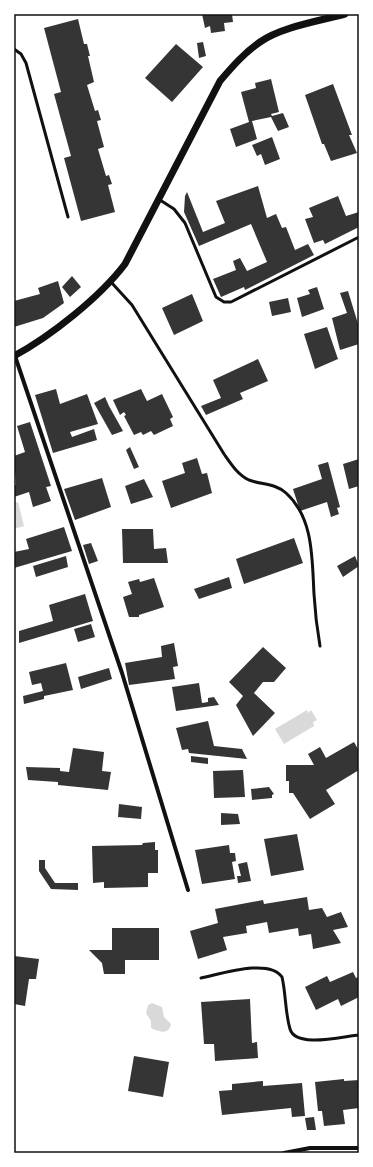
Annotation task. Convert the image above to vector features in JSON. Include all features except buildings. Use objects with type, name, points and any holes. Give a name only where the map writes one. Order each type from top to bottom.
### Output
[{"type":"street","points":[[188,890],[122,673],[14,356],[40,340],[89,302],[111,282],[132,253],[220,81],[238,60],[261,41],[286,30],[345,14]]},
{"type":"street","points":[[284,1153],[310,1148],[359,1148]]},
{"type":"lane","points":[[14,48],[21,54],[26,63],[68,218]]},
{"type":"lane","points":[[160,200],[174,209],[185,222],[216,297],[224,302],[231,302],[359,237]]},
{"type":"lane","points":[[111,282],[132,305],[234,468],[248,480],[275,486],[287,494],[301,515],[312,552],[320,646]]},
{"type":"lane","points":[[201,978],[252,968],[271,968],[282,977],[290,1029],[297,1037],[303,1040],[315,1040],[359,1034]]},
{"type":"shaded area","points":[[18,502],[24,526],[14,529],[14,503]]},
{"type":"shaded area","points":[[307,710],[308,713],[311,710],[317,720],[313,722],[314,726],[284,744],[275,729]]},
{"type":"shaded area","points":[[152,1003],[162,1007],[164,1017],[171,1024],[168,1030],[163,1032],[151,1028],[151,1021],[146,1013],[148,1005]]}]
